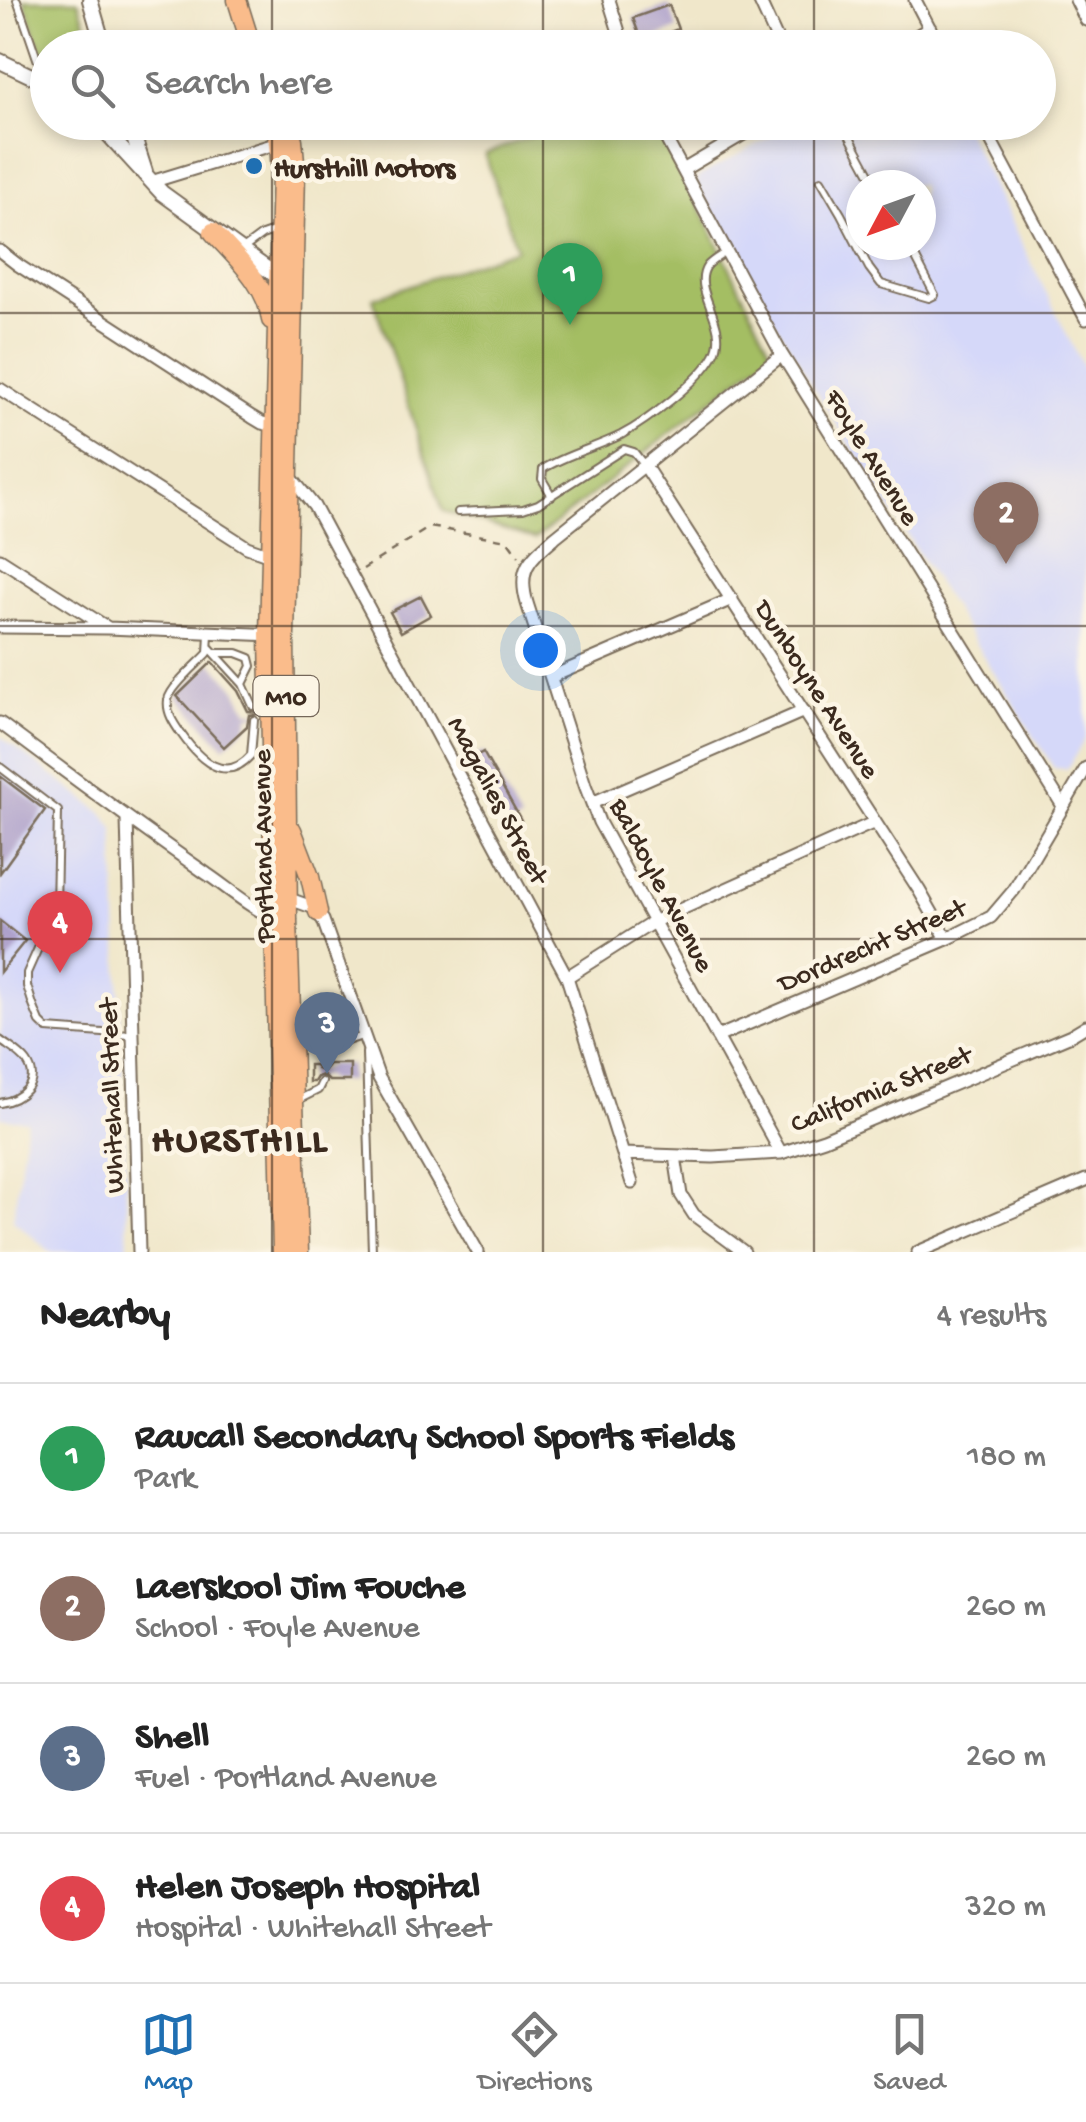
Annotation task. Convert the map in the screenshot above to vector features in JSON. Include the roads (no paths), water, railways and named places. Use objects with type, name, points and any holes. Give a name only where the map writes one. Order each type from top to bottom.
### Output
[{"type":"main road","points":[[237,0],[246,30]]},
{"type":"main road","points":[[250,0],[259,30]]},
{"type":"main road","name":"Portland Avenue","points":[[282,427],[277,376],[278,277],[296,172],[287,140]]},
{"type":"main road","name":"Portland Avenue","points":[[282,897],[277,635],[280,472],[294,288],[287,229]]},
{"type":"main road","points":[[213,232],[254,278],[264,296],[270,311],[277,376]]},
{"type":"main road","name":"Portland Avenue","points":[[277,635],[288,820],[281,919],[282,1252]]},
{"type":"main road","points":[[288,820],[310,876],[318,912]]},
{"type":"main road","name":"Portland Avenue","points":[[281,919],[292,1018],[299,1252]]},
{"type":"street","points":[[90,0],[99,30]]},
{"type":"street","points":[[608,0],[618,30]]},
{"type":"street","points":[[759,0],[773,30]]},
{"type":"street","points":[[915,0],[930,28],[927,30]]},
{"type":"street","points":[[1076,0],[1086,20]]},
{"type":"street","points":[[0,61],[30,76]]},
{"type":"street","points":[[113,140],[170,200],[294,288]]},
{"type":"street","points":[[135,140],[149,180]]},
{"type":"street","points":[[149,180],[271,140]]},
{"type":"street","name":"Foyle Avenue","points":[[667,140],[782,355],[1063,806]]},
{"type":"street","points":[[683,170],[734,140]]},
{"type":"street","points":[[991,140],[1086,318]]},
{"type":"street","points":[[0,251],[236,406],[262,422],[282,427]]},
{"type":"street","points":[[645,466],[782,355]]},
{"type":"street","points":[[0,389],[247,547],[279,556]]},
{"type":"street","name":"Baldoyle Avenue","points":[[645,466],[555,537],[526,566],[525,595],[605,834],[782,1153]]},
{"type":"street","name":"Dunboyne Avenue","points":[[645,466],[948,939]]},
{"type":"street","name":"Magalies Street","points":[[280,472],[308,496],[567,976],[632,1183]]},
{"type":"street","points":[[0,559],[108,628]]},
{"type":"street","points":[[551,678],[732,598]]},
{"type":"street","points":[[0,627],[277,635]]},
{"type":"street","points":[[592,803],[804,711]]},
{"type":"street","points":[[0,723],[127,818],[281,919]]},
{"type":"street","name":"Dordrecht Street","points":[[716,1037],[991,917],[1003,906],[1086,768]]},
{"type":"street","name":"Whitehall Street","points":[[127,818],[139,1252]]},
{"type":"street","points":[[567,976],[654,921],[876,822]]},
{"type":"street","points":[[282,897],[312,906],[323,920],[379,1078],[478,1252]]},
{"type":"street","name":"California Street","points":[[623,1154],[713,1157],[782,1153],[1056,1042],[1086,1026]]},
{"type":"street","points":[[675,1156],[681,1195],[694,1214],[744,1252]]},
{"type":"street","points":[[918,1252],[1086,1180]]},
{"type":"lane","points":[[18,0],[30,40]]},
{"type":"lane","points":[[852,140],[868,170]]},
{"type":"lane","points":[[821,180],[846,224]]},
{"type":"lane","points":[[241,250],[262,234],[287,229]]},
{"type":"lane","points":[[552,496],[542,479],[543,470],[641,423],[689,384],[715,354],[719,337],[703,278],[705,268],[727,252]]},
{"type":"lane","points":[[865,260],[881,284],[930,298],[935,295],[932,284],[918,260]]},
{"type":"lane","points":[[458,512],[523,509],[552,496],[624,449],[634,452],[645,466]]},
{"type":"lane","points":[[209,632],[212,650],[243,684],[252,706]]},
{"type":"lane","points":[[243,684],[252,666],[250,658],[212,650],[171,692],[169,712],[198,756],[215,767],[225,768],[251,755],[254,720]]},
{"type":"lane","points":[[0,768],[58,810],[56,908],[27,973],[27,986],[40,1022],[52,1030],[133,1035]]},
{"type":"lane","points":[[292,1018],[315,1019],[353,1008]]},
{"type":"lane","points":[[315,1019],[323,1050],[322,1064]]},
{"type":"lane","points":[[0,1040],[25,1059],[32,1076],[24,1094],[0,1103]]},
{"type":"lane","points":[[323,1050],[364,1040],[372,1252]]},
{"type":"lane","points":[[294,1102],[318,1090],[322,1082]]},
{"type":"place","name":"Hursthill Motors","points":[[254,166]]},
{"type":"place","name":"Raucall Secondary School Sports Fields","points":[[570,325]]},
{"type":"place","name":"Laerskool Jim Fouche","points":[[1006,564]]},
{"type":"place","name":"Helen Joseph Hospital","points":[[60,973]]},
{"type":"place","name":"Shell","points":[[327,1074]]},
{"type":"district","name":"HURSTHILL","points":[[240,1137]]}]
